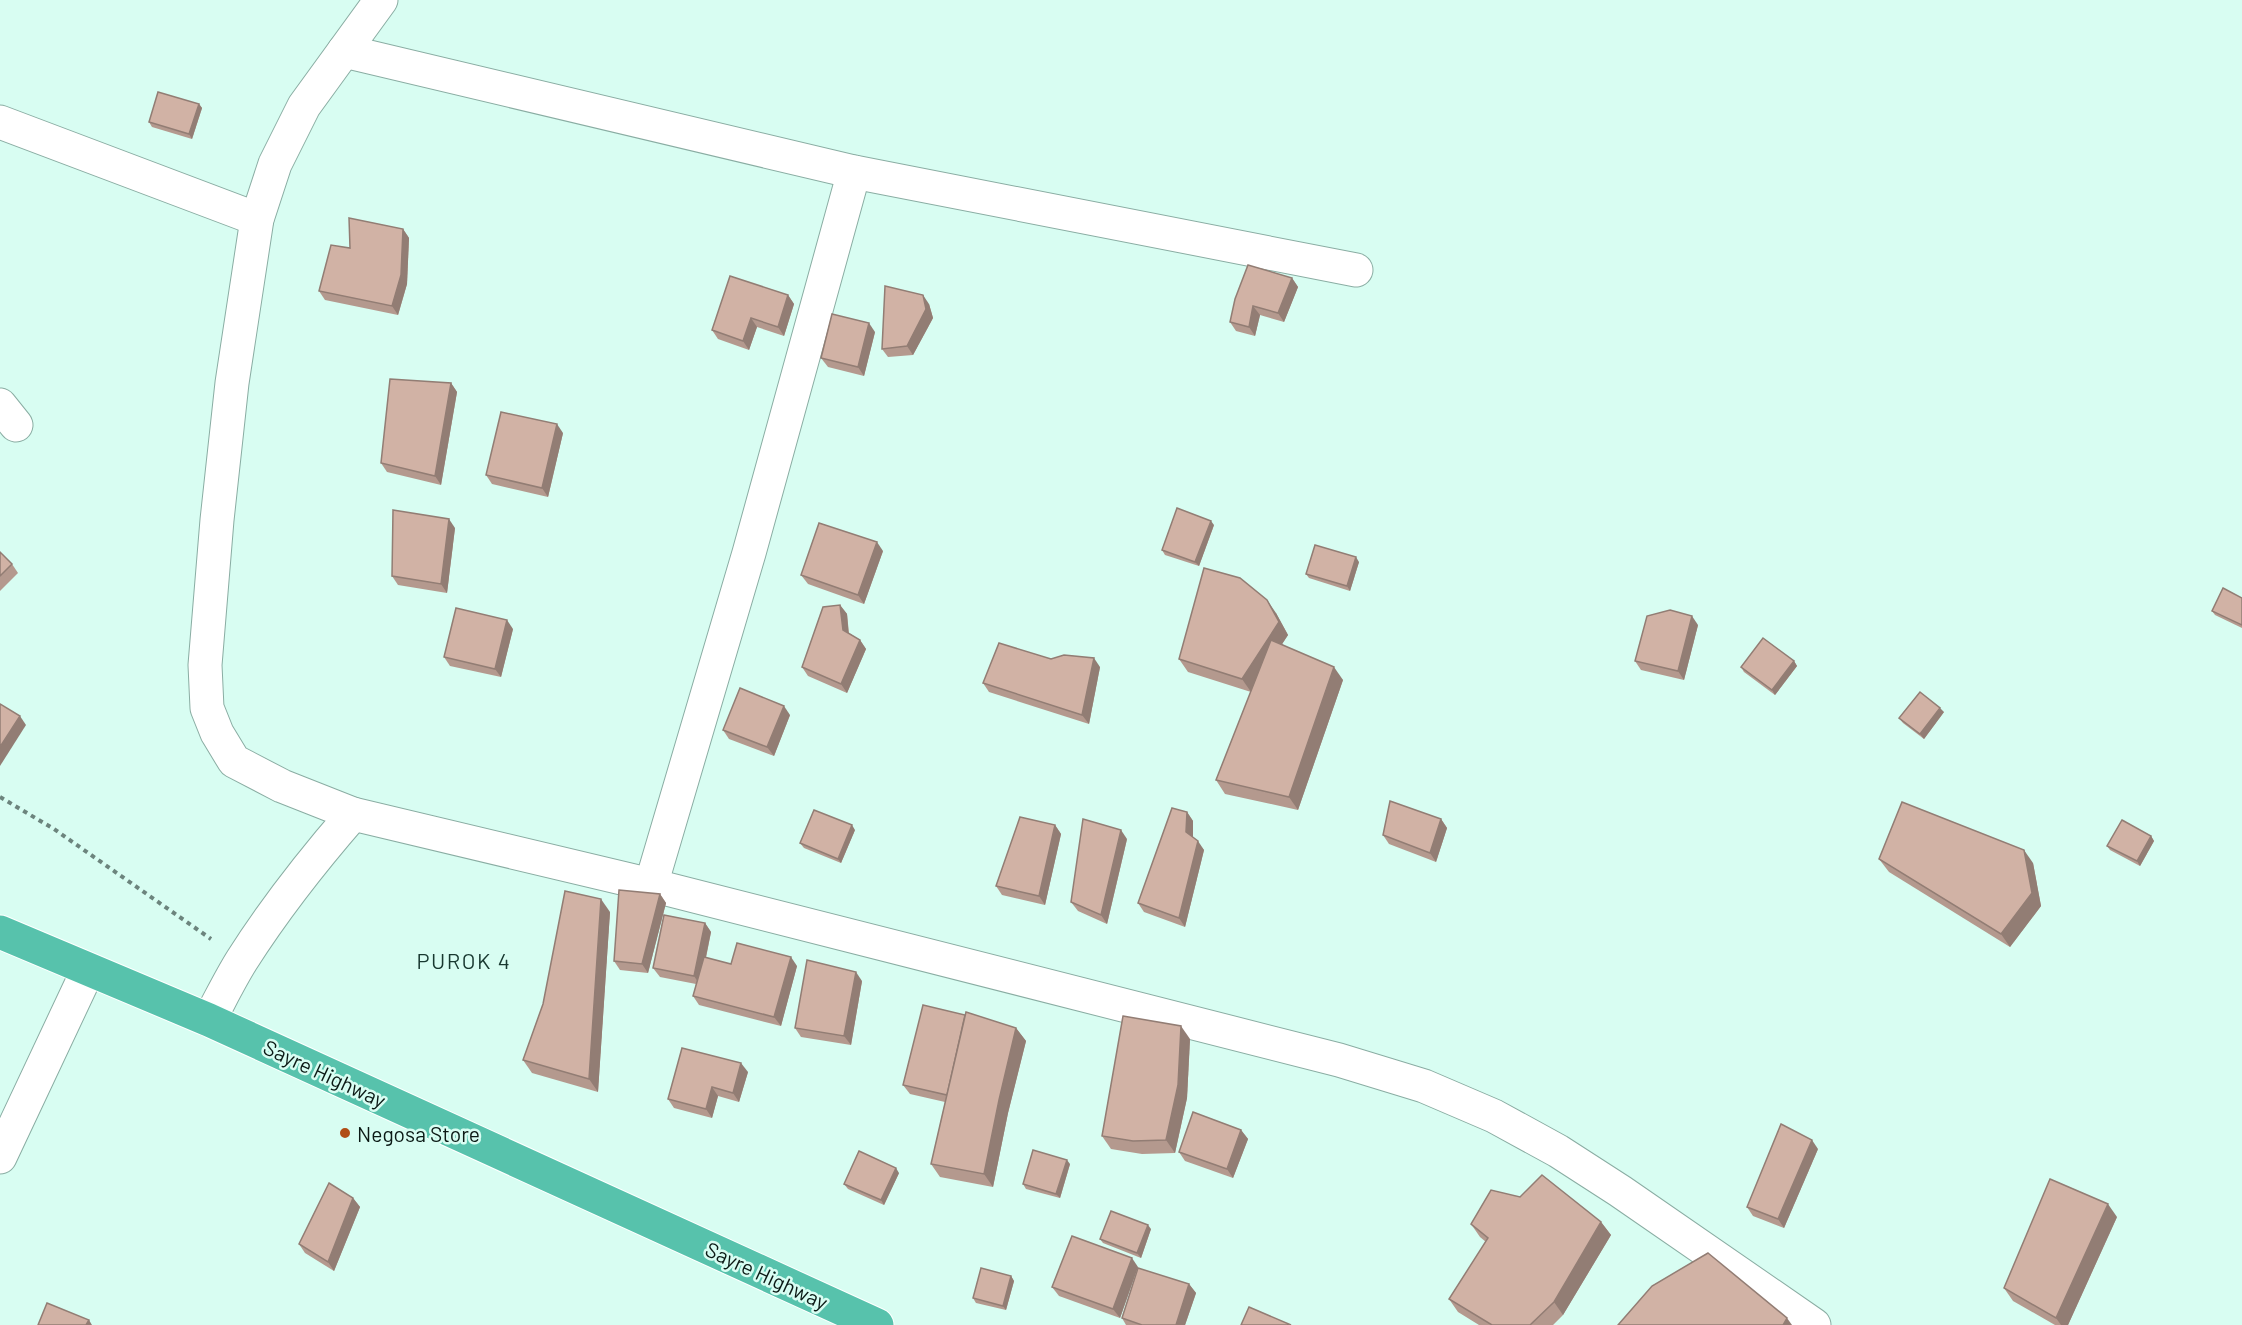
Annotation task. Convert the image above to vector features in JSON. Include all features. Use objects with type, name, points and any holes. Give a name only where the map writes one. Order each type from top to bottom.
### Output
[{"type":"highway","name":"Sayre Highway","points":[[0,932],[209,1020],[877,1325]]},
{"type":"street","points":[[381,0],[304,106],[274,164],[257,219],[232,383],[217,520],[205,665],[207,708],[217,733],[234,760],[282,786],[352,814],[651,885],[1340,1060],[1424,1086],[1494,1116],[1558,1151],[1814,1325]]},
{"type":"street","points":[[345,51],[854,172],[1356,270]]},
{"type":"street","points":[[0,122],[257,219]]},
{"type":"street","points":[[651,885],[749,553],[854,172]]},
{"type":"street","points":[[209,1020],[242,961],[309,865],[352,814]]},
{"type":"street","points":[[0,1157],[88,970]]},
{"type":"path","points":[[0,797],[54,829],[242,961]]},
{"type":"building","points":[[158,92],[199,104],[189,134],[149,122]]},
{"type":"building","points":[[349,218],[403,229],[401,275],[392,306],[319,291],[331,245],[350,248]]},
{"type":"building","points":[[1248,265],[1292,278],[1278,313],[1253,306],[1249,327],[1230,322],[1235,299]]},
{"type":"building","points":[[730,276],[788,295],[778,327],[751,318],[743,341],[712,330]]},
{"type":"building","points":[[885,286],[923,295],[926,309],[907,346],[882,349]]},
{"type":"building","points":[[832,314],[869,323],[858,367],[821,358]]},
{"type":"building","points":[[390,379],[451,383],[435,476],[381,463]]},
{"type":"building","points":[[501,412],[557,424],[542,488],[486,475]]},
{"type":"building","points":[[1177,508],[1211,521],[1195,562],[1162,550]]},
{"type":"building","points":[[393,510],[449,519],[441,584],[392,576]]},
{"type":"building","points":[[819,523],[877,542],[858,595],[801,575]]},
{"type":"building","points":[[1315,545],[1356,557],[1347,586],[1306,574]]},
{"type":"building","points":[[0,552],[12,564],[0,576]]},
{"type":"building","points":[[1204,568],[1240,578],[1267,600],[1279,622],[1242,679],[1179,659]]},
{"type":"building","points":[[2223,588],[2242,598],[2242,625],[2212,611]]},
{"type":"building","points":[[840,605],[843,630],[860,640],[841,684],[802,667],[823,607]]},
{"type":"building","points":[[456,608],[507,620],[495,669],[444,657]]},
{"type":"building","points":[[1670,610],[1692,616],[1678,671],[1635,661],[1647,616]]},
{"type":"building","points":[[1763,638],[1794,661],[1772,690],[1741,667]]},
{"type":"building","points":[[1271,640],[1334,667],[1289,797],[1216,780]]},
{"type":"building","points":[[999,643],[1051,659],[1064,655],[1094,658],[1082,715],[983,683]]},
{"type":"building","points":[[740,688],[784,706],[767,747],[723,730]]},
{"type":"building","points":[[1920,692],[1940,708],[1920,734],[1899,718]]},
{"type":"building","points":[[0,704],[20,716],[0,747]]},
{"type":"building","points":[[1390,801],[1441,819],[1430,853],[1383,835]]},
{"type":"building","points":[[1902,802],[2024,850],[2032,893],[2001,934],[1879,859]]},
{"type":"building","points":[[1172,808],[1187,812],[1186,832],[1198,841],[1179,918],[1138,903]]},
{"type":"building","points":[[814,810],[852,825],[838,859],[800,843]]},
{"type":"building","points":[[1020,817],[1055,825],[1039,896],[996,886]]},
{"type":"building","points":[[1083,819],[1121,830],[1101,915],[1071,902]]},
{"type":"building","points":[[2122,820],[2151,836],[2137,861],[2107,846]]},
{"type":"building","points":[[619,890],[660,894],[642,964],[614,961]]},
{"type":"building","points":[[565,891],[601,899],[589,1079],[523,1060],[543,1004]]},
{"type":"building","points":[[664,915],[705,923],[694,976],[653,968]]},
{"type":"building","points":[[737,943],[791,957],[774,1017],[693,996],[704,957],[731,964]]},
{"type":"building","points":[[807,960],[856,972],[844,1036],[795,1028]]},
{"type":"building","points":[[923,1005],[965,1015],[947,1095],[903,1085]]},
{"type":"building","points":[[966,1012],[1016,1028],[984,1174],[931,1164]]},
{"type":"building","points":[[1123,1016],[1181,1026],[1178,1085],[1166,1140],[1133,1141],[1102,1136]]},
{"type":"building","points":[[682,1048],[741,1063],[733,1093],[712,1087],[706,1109],[668,1099]]},
{"type":"building","points":[[1193,1112],[1241,1130],[1227,1169],[1179,1152]]},
{"type":"building","points":[[1781,1124],[1812,1140],[1778,1219],[1747,1207]]},
{"type":"building","points":[[1033,1150],[1067,1160],[1056,1194],[1023,1184]]},
{"type":"building","points":[[859,1151],[896,1168],[881,1200],[844,1184]]},
{"type":"building","points":[[1542,1175],[1601,1222],[1554,1302],[1530,1325],[1492,1325],[1449,1299],[1488,1238],[1471,1224],[1491,1190],[1520,1197]]},
{"type":"building","points":[[2050,1179],[2108,1204],[2056,1318],[2004,1288]]},
{"type":"building","points":[[329,1183],[353,1198],[328,1262],[299,1244]]},
{"type":"building","points":[[1111,1211],[1148,1225],[1137,1253],[1100,1239]]},
{"type":"building","points":[[1072,1236],[1132,1258],[1113,1309],[1052,1287]]},
{"type":"building","points":[[1708,1253],[1787,1318],[1783,1325],[1618,1325],[1652,1286]]},
{"type":"building","points":[[981,1268],[1011,1276],[1003,1306],[973,1298]]},
{"type":"building","points":[[1138,1268],[1189,1284],[1176,1325],[1142,1325],[1122,1318]]},
{"type":"building","points":[[47,1303],[89,1320],[86,1325],[38,1325]]},
{"type":"building","points":[[1249,1307],[1291,1325],[1241,1325]]},
{"type":"place","name":"Negosa Store","points":[[345,1133]]},
{"type":"district","name":"PUROK 4","points":[[464,960]]}]
